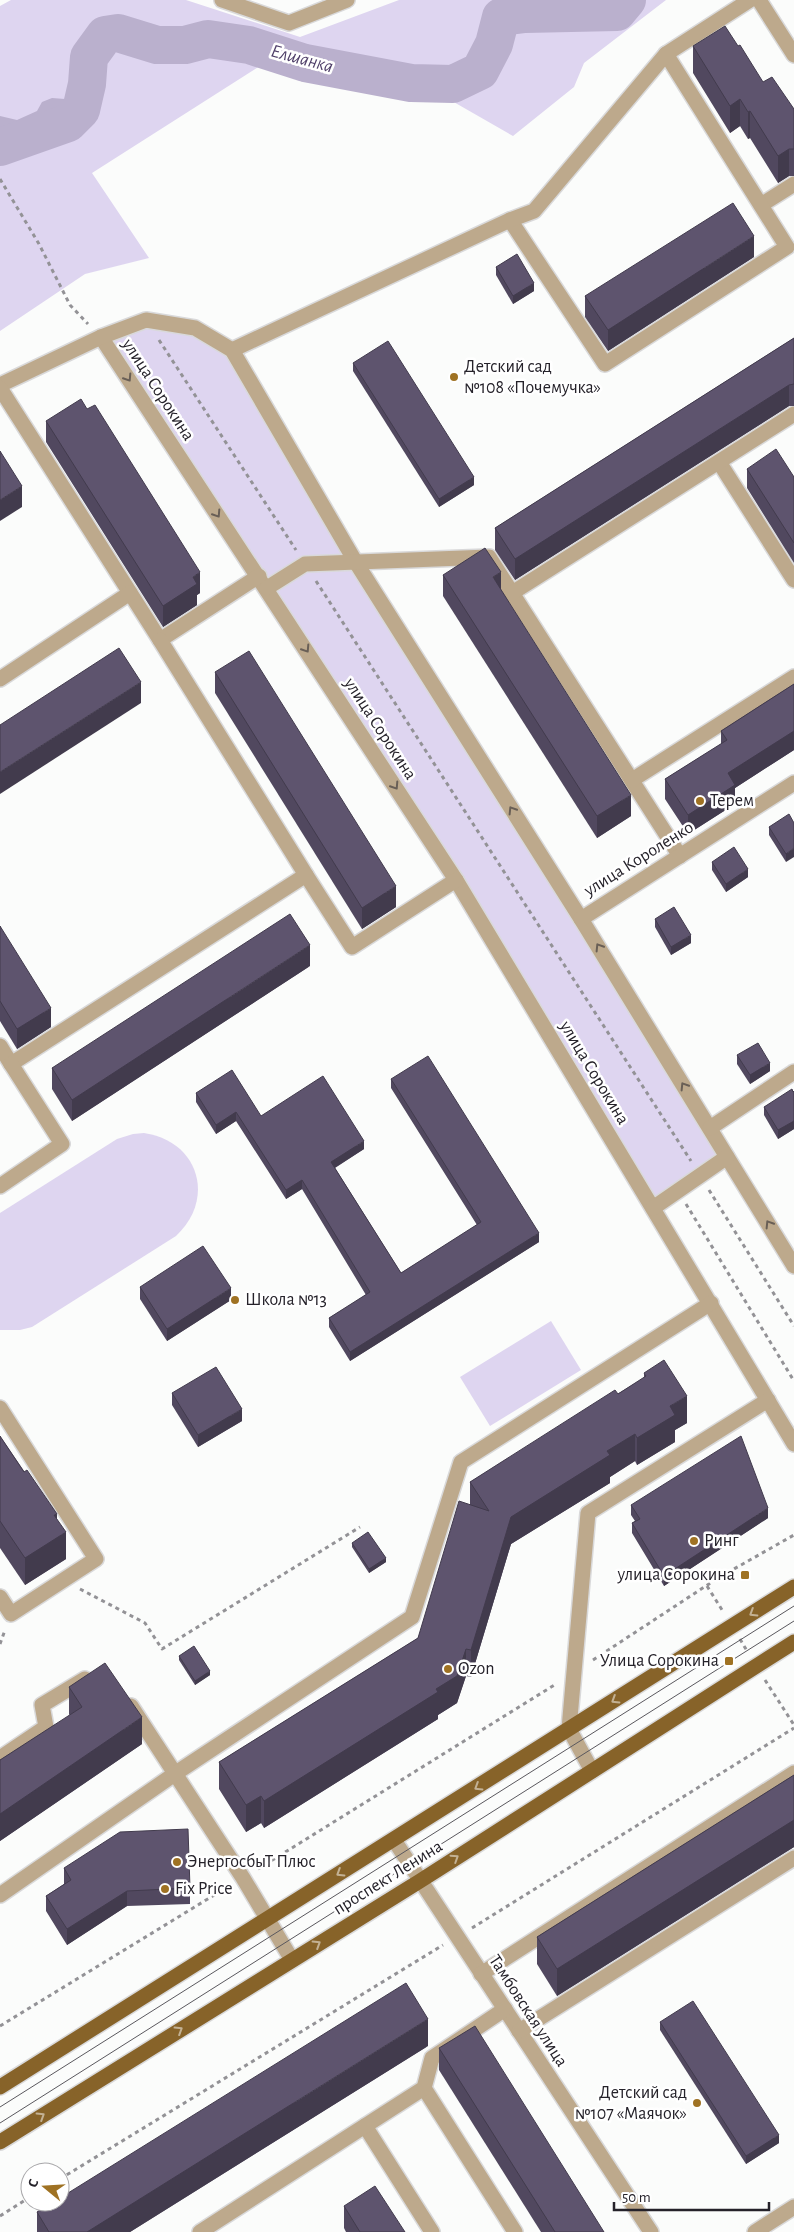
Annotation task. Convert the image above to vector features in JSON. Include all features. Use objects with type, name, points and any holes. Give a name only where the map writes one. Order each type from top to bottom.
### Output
[{"type":"main road","name":"проспект Ленина","points":[[0,2087],[794,1587]]},
{"type":"main road","name":"проспект Ленина","points":[[0,2142],[420,1880],[794,1642]]},
{"type":"street","points":[[222,0],[289,23],[347,0]]},
{"type":"street","points":[[232,350],[510,220],[534,211],[666,54],[750,0]]},
{"type":"street","points":[[759,0],[794,55]]},
{"type":"street","points":[[510,220],[605,364],[787,247],[666,54]]},
{"type":"street","points":[[761,205],[794,184]]},
{"type":"street","name":"улица Сорокина","points":[[794,1266],[581,918],[354,561],[232,350],[196,328],[146,320],[101,337],[263,582],[456,880],[794,1444]]},
{"type":"street","points":[[101,337],[0,386],[352,948],[456,880]]},
{"type":"street","points":[[512,592],[794,414]]},
{"type":"street","points":[[718,462],[794,580]]},
{"type":"street","points":[[160,640],[263,582],[305,564],[489,557],[680,856]]},
{"type":"street","points":[[0,678],[130,593]]},
{"type":"street","points":[[632,780],[794,677]]},
{"type":"street","name":"улица Короленко","points":[[581,918],[794,784]]},
{"type":"street","points":[[11,1064],[306,875]]},
{"type":"street","points":[[0,1046],[62,1144],[0,1186]]},
{"type":"street","points":[[710,1128],[794,1072]]},
{"type":"street","points":[[653,1208],[727,1158]]},
{"type":"street","points":[[0,1895],[176,1773],[412,1617],[461,1462],[710,1303]]},
{"type":"street","points":[[592,1771],[569,1729],[588,1513],[768,1400]]},
{"type":"street","points":[[0,1408],[96,1559],[11,1614],[0,1597]]},
{"type":"street","points":[[0,1758],[46,1728],[42,1705],[97,1672]]},
{"type":"street","points":[[121,1692],[176,1773],[243,1878],[292,1960]]},
{"type":"street","points":[[481,1974],[794,1773]]},
{"type":"street","name":"Тамбовская улица","points":[[394,1840],[651,2232]]},
{"type":"street","points":[[519,2031],[794,1858]]},
{"type":"street","points":[[200,2232],[424,2088],[432,2058],[505,2009]]},
{"type":"street","points":[[424,2088],[515,2232]]},
{"type":"street","points":[[365,2126],[432,2232]]},
{"type":"street","points":[[755,2232],[794,2207]]},
{"type":"path","points":[[0,179],[39,244],[70,305],[101,337]]},
{"type":"path","points":[[146,320],[700,1176],[794,1326]]},
{"type":"path","points":[[678,1191],[794,1381]]},
{"type":"path","points":[[62,1580],[145,1624],[162,1649],[360,1527]]},
{"type":"path","points":[[0,2026],[574,1673],[718,1578],[794,1534]]},
{"type":"path","points":[[70,2173],[457,1937],[794,1728]]},
{"type":"path","points":[[0,2216],[20,2204]]},
{"type":"shaded area","points":[[11,0],[186,0],[300,37],[399,0],[666,0],[584,63],[574,87],[513,136],[445,97],[377,75],[282,52],[92,173],[149,258],[85,274],[0,331],[0,6]]},
{"type":"shaded area","points":[[52,98],[78,100],[78,109],[73,113],[68,123],[23,145],[3,142],[0,145],[0,116],[17,120],[37,111],[42,102]]},
{"type":"shaded area","points":[[146,320],[172,323],[232,350],[727,1157],[653,1208],[456,880],[101,337]]},
{"type":"shaded area","points":[[144,1133],[163,1138],[178,1147],[189,1159],[196,1174],[198,1189],[196,1205],[188,1221],[176,1236],[32,1327],[20,1330],[0,1330],[0,1213],[117,1139]]},
{"type":"shaded area","points":[[551,1321],[581,1370],[490,1426],[460,1377]]},
{"type":"building","points":[[725,26],[738,46],[740,45],[763,82],[772,77],[794,109],[794,149],[789,149],[778,156],[750,111],[748,112],[740,99],[730,106],[693,46]]},
{"type":"building","points":[[733,203],[754,236],[608,330],[585,296]]},
{"type":"building","points":[[517,254],[534,283],[513,296],[496,267]]},
{"type":"building","points":[[794,338],[794,384],[789,385],[515,559],[495,528]]},
{"type":"building","points":[[388,341],[474,477],[439,499],[353,363]]},
{"type":"building","points":[[81,399],[87,409],[95,405],[200,572],[193,577],[197,584],[163,606],[46,421]]},
{"type":"building","points":[[776,449],[794,477],[794,543],[747,469]]},
{"type":"building","points":[[0,451],[22,486],[0,500]]},
{"type":"building","points":[[485,548],[501,572],[493,577],[631,795],[597,816],[443,575]]},
{"type":"building","points":[[119,648],[141,682],[0,772],[0,725]]},
{"type":"building","points":[[249,651],[396,886],[362,908],[215,672]]},
{"type":"building","points":[[794,684],[794,731],[728,773],[735,785],[688,815],[665,779],[727,740],[721,731]]},
{"type":"building","points":[[789,814],[794,823],[794,848],[786,854],[769,827]]},
{"type":"building","points":[[734,847],[748,869],[726,884],[712,862]]},
{"type":"building","points":[[674,907],[691,935],[671,947],[655,919]]},
{"type":"building","points":[[290,914],[310,945],[72,1100],[52,1068]]},
{"type":"building","points":[[0,926],[51,1008],[17,1029],[0,1001]]},
{"type":"building","points":[[758,1043],[770,1063],[750,1075],[737,1055]]},
{"type":"building","points":[[428,1056],[539,1233],[350,1352],[329,1318],[370,1292],[302,1180],[286,1190],[236,1112],[216,1125],[196,1093],[232,1070],[261,1116],[323,1076],[364,1141],[331,1162],[401,1273],[481,1222],[391,1079]]},
{"type":"building","points":[[792,1089],[794,1091],[794,1121],[778,1130],[764,1107]]},
{"type":"building","points":[[203,1246],[231,1288],[167,1329],[140,1287]]},
{"type":"building","points":[[664,1360],[687,1396],[670,1406],[675,1415],[637,1438],[635,1434],[607,1451],[610,1455],[511,1517],[471,1650],[466,1649],[457,1676],[436,1689],[438,1692],[264,1801],[261,1796],[246,1805],[219,1762],[418,1638],[459,1501],[489,1511],[470,1482],[615,1390],[618,1394],[646,1376],[644,1373]]},
{"type":"building","points":[[216,1367],[242,1409],[198,1435],[172,1393]]},
{"type":"building","points":[[0,1436],[24,1472],[27,1470],[57,1514],[54,1515],[66,1532],[25,1558],[0,1521]]},
{"type":"building","points":[[741,1436],[768,1508],[664,1576],[632,1523],[640,1519],[631,1505]]},
{"type":"building","points":[[368,1532],[386,1558],[369,1569],[352,1543]]},
{"type":"building","points":[[194,1646],[210,1671],[195,1681],[179,1656]]},
{"type":"building","points":[[105,1663],[142,1717],[0,1814],[0,1760],[82,1707],[69,1687]]},
{"type":"building","points":[[794,1775],[794,1820],[557,1969],[537,1937]]},
{"type":"building","points":[[188,1829],[190,1888],[127,1891],[67,1929],[46,1896],[71,1880],[64,1868],[120,1832]]},
{"type":"building","points":[[406,1983],[428,2019],[87,2232],[49,2232],[37,2212],[70,2212],[70,2192]]},
{"type":"building","points":[[693,2001],[779,2135],[746,2156],[660,2022]]},
{"type":"building","points":[[475,2026],[604,2232],[555,2232],[439,2048]]},
{"type":"building","points":[[375,2186],[405,2232],[360,2232],[344,2206]]},
{"type":"waterway","name":"Елшанка","points":[[0,147],[68,123],[81,110],[87,84],[89,57],[105,35],[118,33],[157,45],[185,45],[208,39],[249,45],[305,63],[411,83],[453,84],[480,71],[494,44],[501,17],[525,14],[617,12],[627,0]]},
{"type":"tram line","points":[[0,2107],[794,1606]]},
{"type":"tram line","points":[[0,2123],[794,1621]]},
{"type":"place","name":"Детский сад №108 «Почемучка»","points":[[454,377]]},
{"type":"place","name":"Терем","points":[[700,801]]},
{"type":"place","name":"Школа №13","points":[[235,1300]]},
{"type":"place","name":"Ринг","points":[[694,1541]]},
{"type":"place","name":"улица Сорокина","points":[[745,1575]]},
{"type":"place","name":"Улица Сорокина","points":[[729,1661]]},
{"type":"place","name":"Ozon","points":[[448,1669]]},
{"type":"place","name":"ЭнергосбыТ Плюс","points":[[177,1862]]},
{"type":"place","name":"Fix Price","points":[[165,1889]]},
{"type":"place","name":"Детский сад №107 «Маячок»","points":[[697,2103]]}]
